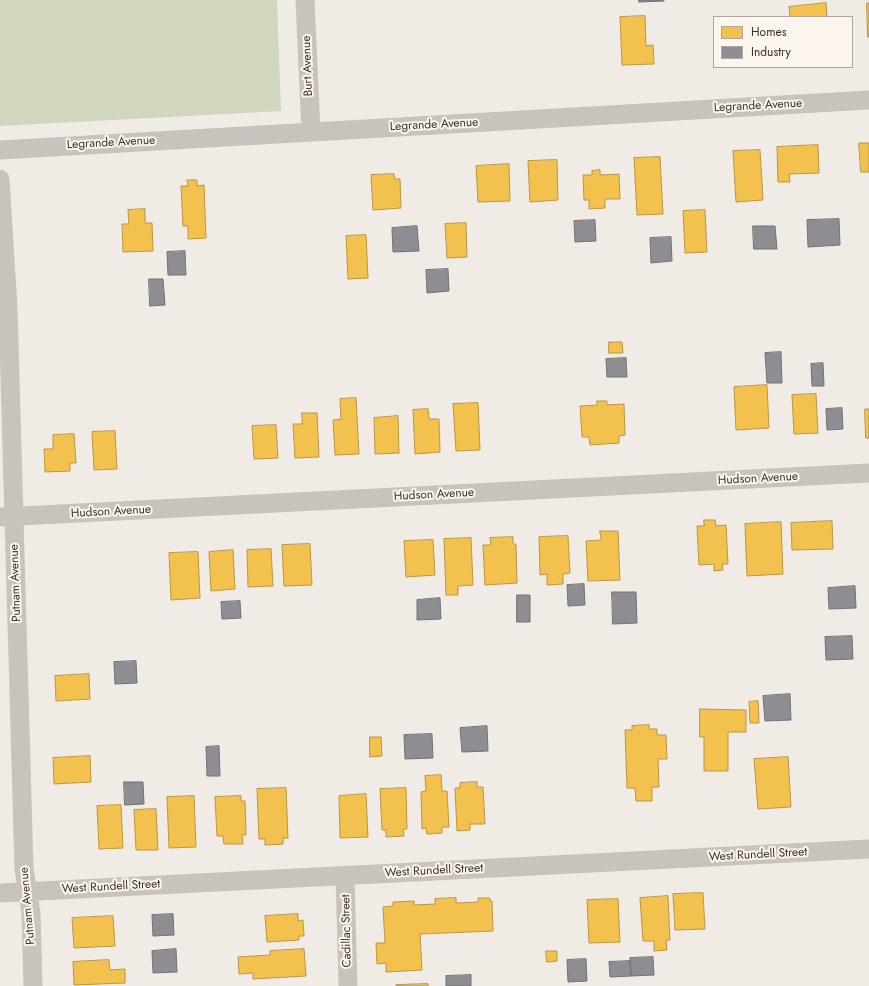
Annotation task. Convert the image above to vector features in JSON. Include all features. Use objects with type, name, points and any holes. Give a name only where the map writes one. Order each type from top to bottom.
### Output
[{"type":"street","name":"Burt Avenue","points":[[305,0],[311,132]]},
{"type":"street","name":"Legrande Avenue","points":[[0,150],[869,100]]},
{"type":"street","name":"Putnam Avenue","points":[[0,179],[8,308],[7,517],[24,869],[31,913],[33,986]]},
{"type":"street","name":"Hudson Avenue","points":[[7,517],[869,473]]},
{"type":"street","name":"West Rundell Street","points":[[0,893],[869,849]]},
{"type":"street","name":"Cadillac Street","points":[[345,876],[348,986]]},
{"type":"green space","points":[[0,0],[277,0],[281,111],[0,126]]},
{"type":"building: Homes","points":[[826,3],[827,16],[790,16],[789,7]]},
{"type":"building: Homes","points":[[867,3],[869,3],[869,37],[868,37]]},
{"type":"building: Homes","points":[[645,16],[646,46],[653,45],[654,64],[622,65],[620,17]]},
{"type":"building: Homes","points":[[859,143],[869,143],[869,172],[861,172]]},
{"type":"building: Homes","points":[[818,145],[819,173],[789,174],[790,182],[778,182],[777,147]]},
{"type":"building: Homes","points":[[760,150],[763,200],[736,202],[733,151]]},
{"type":"building: Homes","points":[[660,157],[663,214],[637,215],[634,158]]},
{"type":"building: Homes","points":[[557,160],[558,200],[530,202],[528,161]]},
{"type":"building: Homes","points":[[509,164],[510,201],[478,202],[476,166]]},
{"type":"building: Homes","points":[[600,170],[600,175],[619,174],[620,199],[605,199],[605,208],[589,209],[589,200],[584,200],[583,175],[592,175],[592,171]]},
{"type":"building: Homes","points":[[394,174],[395,179],[400,179],[401,208],[373,210],[371,175]]},
{"type":"building: Homes","points":[[187,180],[197,180],[197,186],[204,185],[206,238],[188,239],[188,226],[183,226],[181,186],[188,186]]},
{"type":"building: Homes","points":[[145,209],[145,223],[152,223],[153,251],[123,252],[122,224],[129,224],[128,210]]},
{"type":"building: Homes","points":[[705,210],[707,252],[685,253],[683,211]]},
{"type":"building: Homes","points":[[466,223],[467,257],[447,258],[445,224]]},
{"type":"building: Homes","points":[[366,235],[368,278],[348,279],[346,236]]},
{"type":"building: Homes","points":[[609,342],[622,342],[623,353],[609,353]]},
{"type":"building: Homes","points":[[767,385],[769,428],[736,430],[734,387]]},
{"type":"building: Homes","points":[[816,394],[818,433],[794,434],[792,395]]},
{"type":"building: Homes","points":[[356,398],[359,454],[335,455],[333,420],[341,419],[340,399]]},
{"type":"building: Homes","points":[[597,401],[607,401],[607,405],[624,404],[625,435],[619,436],[619,443],[590,445],[589,437],[582,437],[580,406],[597,405]]},
{"type":"building: Homes","points":[[478,403],[480,450],[456,451],[453,404]]},
{"type":"building: Homes","points":[[428,409],[429,419],[439,419],[440,452],[415,454],[413,410]]},
{"type":"building: Homes","points":[[865,409],[869,409],[869,438],[866,438]]},
{"type":"building: Homes","points":[[302,413],[317,413],[319,457],[295,458],[293,424],[302,424]]},
{"type":"building: Homes","points":[[398,416],[399,453],[375,454],[374,418]]},
{"type":"building: Homes","points":[[276,425],[278,458],[254,459],[252,426]]},
{"type":"building: Homes","points":[[115,431],[117,469],[94,470],[92,432]]},
{"type":"building: Homes","points":[[74,434],[76,463],[70,463],[70,471],[45,472],[44,449],[53,449],[53,435]]},
{"type":"building: Homes","points":[[704,520],[715,520],[716,526],[726,525],[728,564],[722,564],[723,570],[714,571],[714,564],[699,565],[697,526],[704,526]]},
{"type":"building: Homes","points":[[832,521],[833,549],[792,550],[791,523]]},
{"type":"building: Homes","points":[[781,522],[783,574],[747,576],[745,524]]},
{"type":"building: Homes","points":[[600,531],[618,531],[620,580],[588,581],[586,541],[601,540]]},
{"type":"building: Homes","points":[[568,536],[570,573],[563,574],[563,584],[547,585],[547,574],[540,575],[539,537]]},
{"type":"building: Homes","points":[[513,537],[513,544],[516,544],[517,583],[485,585],[483,545],[491,545],[490,538]]},
{"type":"building: Homes","points":[[471,538],[473,585],[458,586],[458,595],[446,595],[444,539]]},
{"type":"building: Homes","points":[[433,540],[435,575],[406,577],[404,541]]},
{"type":"building: Homes","points":[[310,544],[312,585],[284,586],[282,545]]},
{"type":"building: Homes","points":[[271,549],[273,586],[248,587],[247,550]]},
{"type":"building: Homes","points":[[233,550],[235,589],[211,591],[209,552]]},
{"type":"building: Homes","points":[[198,552],[200,598],[171,600],[169,553]]},
{"type":"building: Homes","points":[[89,674],[90,699],[56,701],[55,676]]},
{"type":"building: Homes","points":[[758,701],[759,723],[750,723],[749,702]]},
{"type":"building: Homes","points":[[700,709],[746,710],[746,732],[728,732],[728,771],[704,771],[704,737],[700,737]]},
{"type":"building: Homes","points":[[649,725],[649,729],[657,729],[657,735],[666,735],[667,759],[658,759],[659,787],[652,787],[652,801],[636,801],[635,788],[627,788],[625,730],[632,730],[632,726]]},
{"type":"building: Homes","points":[[370,737],[381,737],[382,756],[370,757]]},
{"type":"building: Homes","points":[[90,756],[91,782],[54,784],[53,758]]},
{"type":"building: Homes","points":[[788,757],[791,807],[758,809],[754,759]]},
{"type":"building: Homes","points":[[441,775],[442,791],[447,791],[449,827],[442,827],[442,833],[427,834],[426,828],[422,829],[421,792],[426,791],[425,776]]},
{"type":"building: Homes","points":[[477,782],[477,787],[483,787],[485,824],[470,824],[470,830],[457,831],[455,788],[460,788],[460,783]]},
{"type":"building: Homes","points":[[286,788],[288,838],[283,838],[283,844],[265,845],[265,839],[259,839],[257,789]]},
{"type":"building: Homes","points":[[406,788],[407,829],[403,829],[404,836],[386,837],[386,830],[382,830],[380,789]]},
{"type":"building: Homes","points":[[366,794],[368,837],[340,838],[339,796]]},
{"type":"building: Homes","points":[[194,796],[196,847],[169,848],[167,797]]},
{"type":"building: Homes","points":[[241,796],[241,801],[245,801],[246,835],[242,835],[243,844],[224,844],[223,836],[217,836],[215,797]]},
{"type":"building: Homes","points":[[121,805],[123,848],[99,849],[97,806]]},
{"type":"building: Homes","points":[[156,809],[158,850],[136,850],[134,810]]},
{"type":"building: Homes","points":[[703,893],[705,929],[675,930],[673,894]]},
{"type":"building: Homes","points":[[668,896],[670,940],[666,940],[667,950],[654,951],[654,941],[643,941],[640,898]]},
{"type":"building: Homes","points":[[456,898],[456,903],[478,902],[478,898],[490,898],[490,901],[492,901],[493,931],[420,934],[422,970],[386,972],[386,963],[377,964],[376,943],[385,943],[383,907],[393,906],[393,902],[414,901],[414,905],[435,904],[435,899]]},
{"type":"building: Homes","points":[[618,899],[620,942],[589,943],[587,900]]},
{"type":"building: Homes","points":[[298,914],[298,921],[303,920],[304,936],[299,936],[299,940],[267,942],[265,916]]},
{"type":"building: Homes","points":[[113,916],[115,946],[74,948],[72,918]]},
{"type":"building: Homes","points":[[304,949],[306,976],[253,979],[253,973],[239,974],[238,957],[270,955],[270,951]]},
{"type":"building: Homes","points":[[546,951],[557,951],[557,961],[547,962]]},
{"type":"building: Homes","points":[[109,960],[110,970],[125,969],[125,983],[74,985],[73,962]]},
{"type":"building: Homes","points":[[428,984],[428,986],[396,986],[396,985]]},
{"type":"building: Industry","points":[[639,0],[664,0],[664,1],[639,2]]},
{"type":"building: Industry","points":[[839,219],[840,245],[808,247],[807,220]]},
{"type":"building: Industry","points":[[595,220],[596,241],[575,242],[574,221]]},
{"type":"building: Industry","points":[[417,226],[419,251],[393,252],[392,228]]},
{"type":"building: Industry","points":[[753,226],[775,226],[777,249],[754,249]]},
{"type":"building: Industry","points":[[671,237],[672,261],[651,263],[650,238]]},
{"type":"building: Industry","points":[[185,251],[186,275],[168,275],[167,252]]},
{"type":"building: Industry","points":[[448,269],[449,291],[427,293],[426,270]]},
{"type":"building: Industry","points":[[149,279],[163,279],[165,305],[150,306]]},
{"type":"building: Industry","points":[[781,352],[782,383],[767,383],[765,353]]},
{"type":"building: Industry","points":[[626,358],[627,377],[607,377],[606,359]]},
{"type":"building: Industry","points":[[823,363],[824,386],[812,386],[811,364]]},
{"type":"building: Industry","points":[[842,408],[843,429],[827,430],[826,409]]},
{"type":"building: Industry","points":[[584,584],[585,605],[568,606],[567,585]]},
{"type":"building: Industry","points":[[855,586],[856,608],[829,609],[828,588]]},
{"type":"building: Industry","points":[[612,592],[636,592],[637,623],[613,624]]},
{"type":"building: Industry","points":[[517,595],[530,595],[530,622],[517,622]]},
{"type":"building: Industry","points":[[440,598],[441,619],[417,620],[417,600]]},
{"type":"building: Industry","points":[[240,601],[241,618],[222,619],[221,602]]},
{"type":"building: Industry","points":[[852,636],[853,659],[826,660],[825,637]]},
{"type":"building: Industry","points":[[136,661],[137,683],[115,684],[114,662]]},
{"type":"building: Industry","points":[[790,694],[791,720],[765,721],[763,696]]},
{"type":"building: Industry","points":[[487,726],[488,751],[462,752],[460,728]]},
{"type":"building: Industry","points":[[432,734],[433,758],[405,759],[404,735]]},
{"type":"building: Industry","points":[[219,746],[220,776],[207,776],[206,747]]},
{"type":"building: Industry","points":[[124,782],[143,782],[144,804],[125,805]]},
{"type":"building: Industry","points":[[173,914],[174,935],[153,936],[152,915]]},
{"type":"building: Industry","points":[[176,949],[177,972],[153,973],[152,951]]},
{"type":"building: Industry","points":[[653,957],[654,975],[631,976],[630,958]]},
{"type":"building: Industry","points":[[586,959],[587,981],[568,982],[567,960]]},
{"type":"building: Industry","points":[[630,961],[631,976],[610,977],[609,962]]},
{"type":"building: Industry","points":[[471,975],[471,986],[446,986],[446,976]]}]
